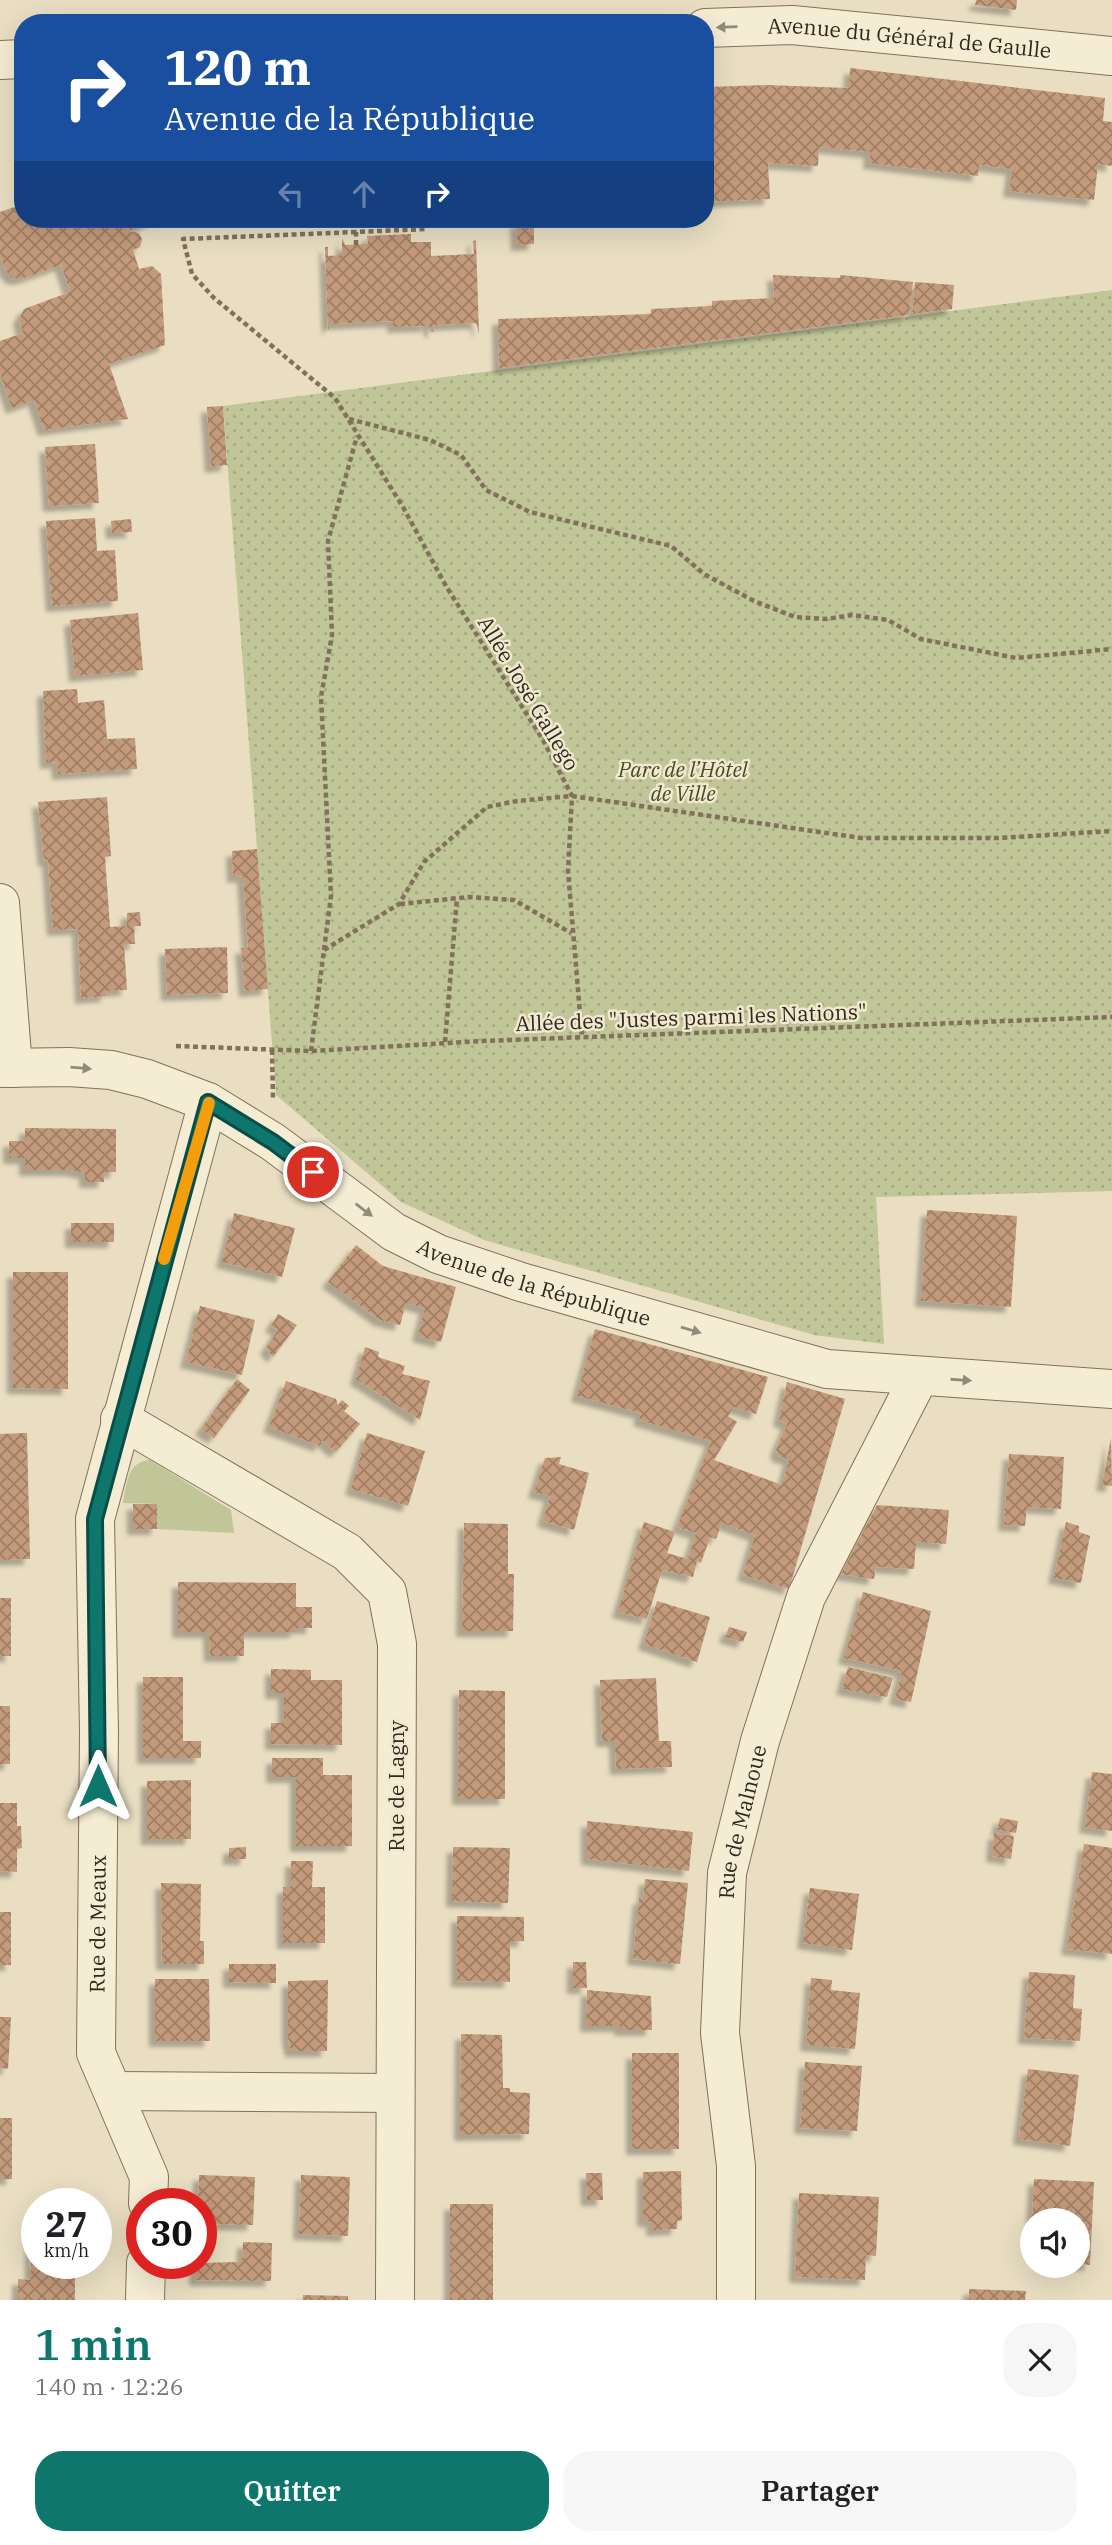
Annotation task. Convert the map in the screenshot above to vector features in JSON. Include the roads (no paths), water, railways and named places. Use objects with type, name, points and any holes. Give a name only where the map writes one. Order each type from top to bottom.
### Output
[{"type":"street","name":"Avenue du Général de Gaulle","points":[[714,27],[792,25],[1112,57]]},
{"type":"street","points":[[0,904],[6,1068]]},
{"type":"street","name":"Avenue de la République","points":[[6,1068],[69,1067],[111,1070],[147,1079],[208,1102],[273,1142],[394,1233],[438,1254],[521,1282],[828,1368],[919,1377],[1112,1388]]},
{"type":"street","name":"Rue de Meaux","points":[[149,2188],[149,2177],[96,2053],[99,1732],[95,1519],[208,1102]]},
{"type":"street","name":"Rue de Malnoue","points":[[736,2300],[736,2166],[720,2033],[727,1873],[760,1741],[806,1597],[919,1377]]},
{"type":"street","name":"Rue de Lagny","points":[[120,1419],[347,1552],[387,1592],[397,1644],[395,2300]]},
{"type":"street","points":[[114,2091],[395,2093]]},
{"type":"street","points":[[145,2300],[146,2279]]},
{"type":"park label","name":"Parc de l’Hôtel de Ville","points":[[683,781]]}]
